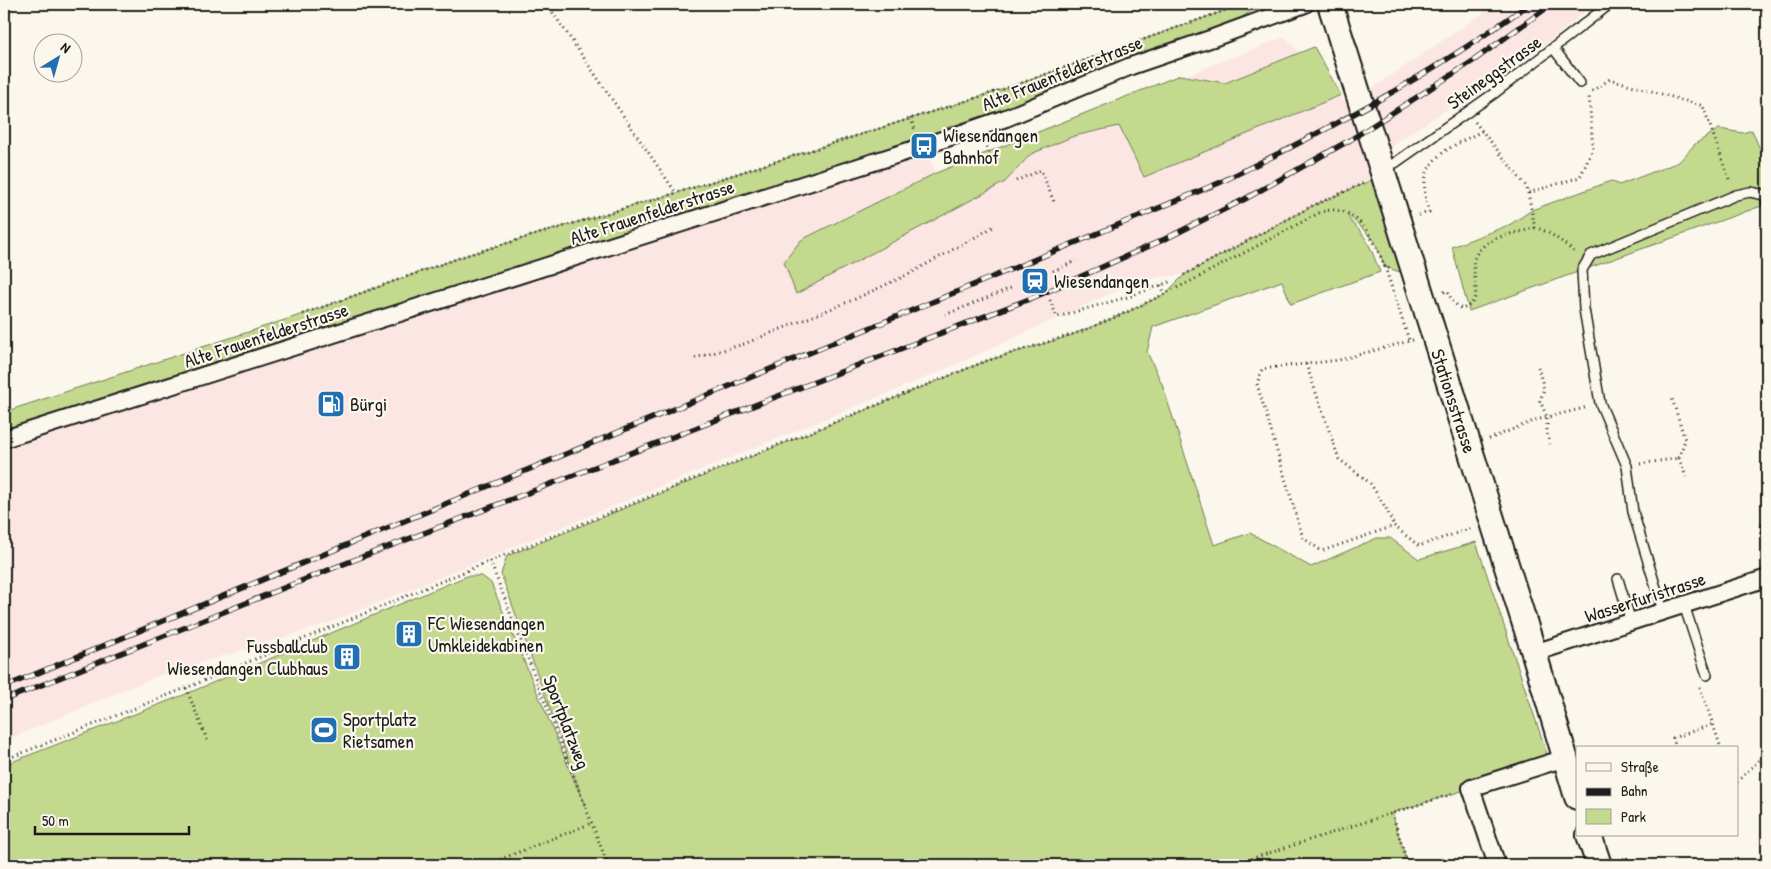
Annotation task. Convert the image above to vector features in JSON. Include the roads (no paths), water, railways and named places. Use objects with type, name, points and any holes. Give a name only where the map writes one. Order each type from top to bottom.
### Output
[{"type":"main road","name":"Stationsstrasse","points":[[1330,4],[1384,172],[1434,340],[1534,653],[1576,794]]},
{"type":"main road","points":[[1589,836],[1599,865]]},
{"type":"street","name":"Alte Frauenfelderstrasse","points":[[4,439],[924,146],[1006,118],[1131,66],[1305,4]]},
{"type":"street","name":"Wasserfuristrasse","points":[[1534,653],[1767,578]]},
{"type":"street","points":[[1497,865],[1471,788],[1565,758]]},
{"type":"lane","name":"Steineggstrasse","points":[[1395,163],[1554,49],[1610,4]]},
{"type":"lane","points":[[1554,49],[1580,84]]},
{"type":"lane","points":[[1663,611],[1633,512],[1628,466],[1600,403],[1584,309],[1582,270],[1591,255],[1736,195],[1750,192],[1765,195],[1767,203]]},
{"type":"lane","points":[[1618,579],[1631,622]]},
{"type":"lane","points":[[1684,605],[1707,675]]},
{"type":"railway","points":[[4,687],[1219,183],[1300,143],[1417,78],[1529,4]]},
{"type":"railway","points":[[4,700],[336,567],[1037,296],[1165,239],[1245,199],[1350,140],[1473,61],[1552,4]]},
{"type":"place","name":"Wiesendangen Bahnhof","points":[[924,146]]},
{"type":"place","name":"Wiesendangen","points":[[1035,281]]},
{"type":"place","name":"Bürgi","points":[[331,404]]},
{"type":"place","name":"FC Wiesendangen Umkleidekabinen","points":[[409,634]]},
{"type":"place","name":"Fussballclub Wiesendangen Clubhaus","points":[[347,657]]},
{"type":"place","name":"Sportplatz Rietsamen","points":[[324,730]]}]
